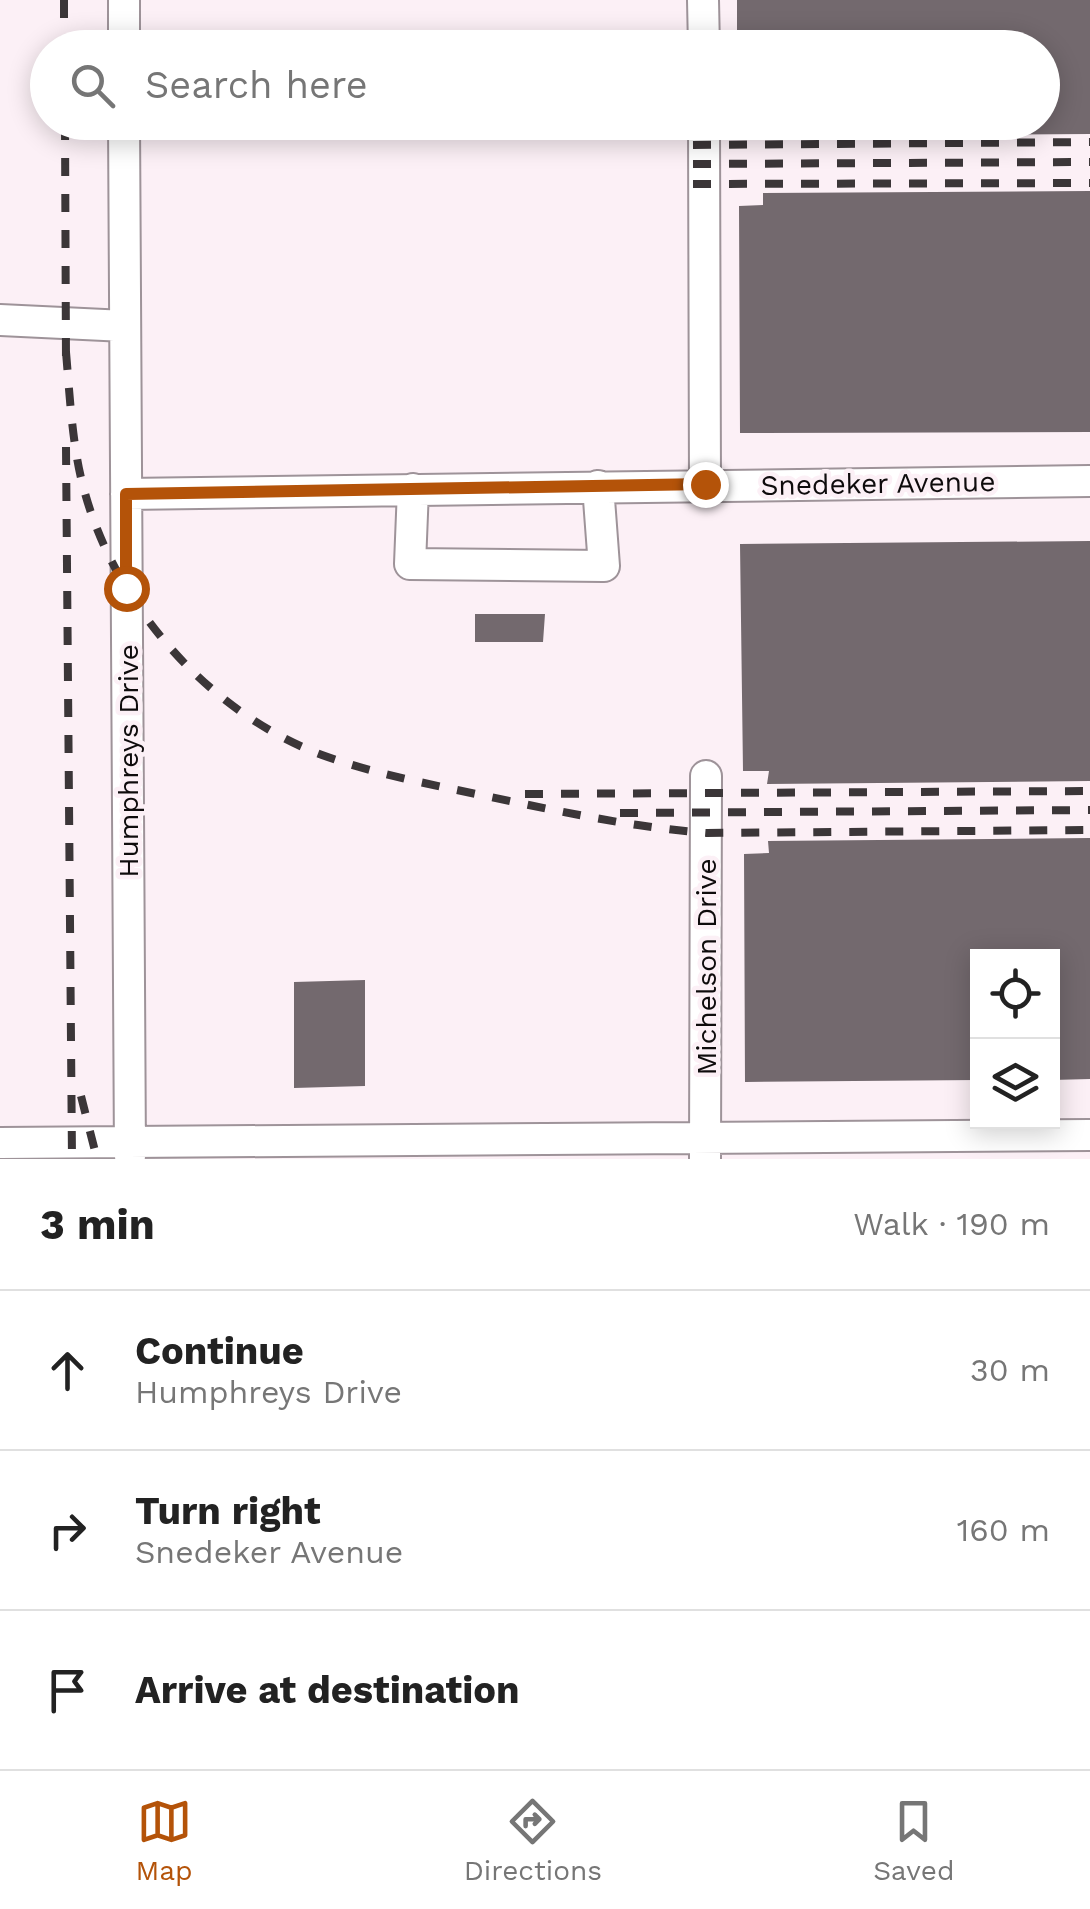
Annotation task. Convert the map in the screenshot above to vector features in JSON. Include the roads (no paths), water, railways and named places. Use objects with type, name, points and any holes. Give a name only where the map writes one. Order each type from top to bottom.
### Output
[{"type":"street","points":[[124,0],[124,30]]},
{"type":"street","points":[[703,0],[704,30]]},
{"type":"street","name":"Humphreys Drive","points":[[124,140],[130,1149]]},
{"type":"street","points":[[704,140],[705,484]]},
{"type":"street","points":[[0,320],[126,326]]},
{"type":"street","name":"Snedeker Avenue","points":[[126,494],[1090,481]]},
{"type":"street","points":[[413,489],[410,564],[604,566],[598,486]]},
{"type":"street","name":"Michelson Drive","points":[[705,1148],[706,776]]},
{"type":"street","points":[[0,1143],[130,1149],[705,1148],[1090,1136]]},
{"type":"railway","points":[[64,0],[64,30]]},
{"type":"railway","points":[[65,140],[66,362]]},
{"type":"railway","points":[[693,145],[1090,142]]},
{"type":"railway","points":[[693,164],[1090,162]]},
{"type":"railway","points":[[693,184],[1090,183]]},
{"type":"railway","points":[[66,352],[77,458],[89,506],[107,552],[132,597],[196,675],[277,734],[322,755],[398,777],[562,812],[678,830],[1090,830]]},
{"type":"railway","points":[[66,447],[72,1159]]},
{"type":"railway","points":[[525,794],[1090,791]]},
{"type":"railway","points":[[620,813],[1090,810]]},
{"type":"railway","points":[[81,1096],[97,1159]]}]
